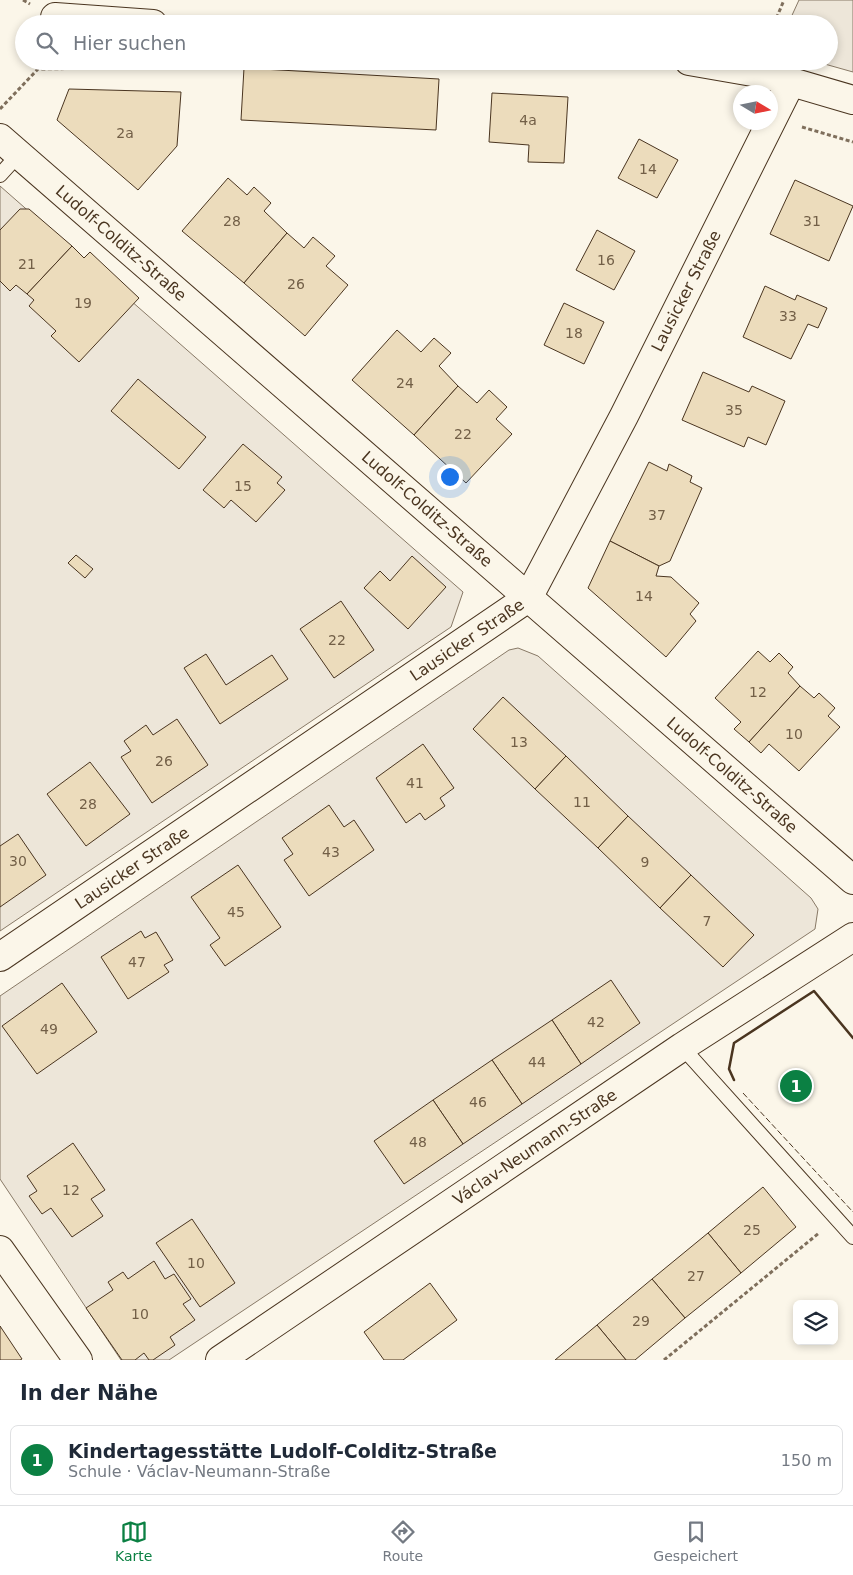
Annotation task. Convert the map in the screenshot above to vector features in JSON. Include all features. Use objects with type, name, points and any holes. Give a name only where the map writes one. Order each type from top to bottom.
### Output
[{"type":"street","points":[[741,70],[764,74],[853,100]]},
{"type":"street","name":"Lausicker Straße","points":[[778,108],[791,82]]},
{"type":"street","name":"Lausicker Straße","points":[[0,957],[528,598],[624,416],[767,130]]},
{"type":"street","name":"Ludolf-Colditz-Straße","points":[[9,146],[852,877]]},
{"type":"street","name":"Václav-Neumann-Straße","points":[[220,1360],[682,1047],[853,937]]},
{"type":"street","points":[[0,1250],[78,1360]]},
{"type":"lane","points":[[0,175],[9,146]]},
{"type":"lane","points":[[682,1047],[853,1237]]},
{"type":"path","points":[[778,15],[784,0]]},
{"type":"path","points":[[0,109],[37,70]]},
{"type":"path","points":[[778,120],[853,142]]},
{"type":"path","points":[[664,1360],[836,1218]]},
{"type":"shaded area","points":[[799,0],[853,0],[853,72],[838,68],[838,15],[792,15]]},
{"type":"shaded area","points":[[0,186],[463,592],[451,627],[0,931]]},
{"type":"shaded area","points":[[518,648],[538,656],[811,898],[818,909],[815,929],[169,1360],[121,1360],[0,1179],[0,996],[509,650]]},
{"type":"building","points":[[244,70],[279,70],[439,79],[436,130],[241,120]]},
{"type":"building","points":[[69,89],[181,92],[177,146],[138,190],[57,120]]},
{"type":"building","points":[[492,93],[568,97],[564,163],[528,162],[529,145],[489,142]]},
{"type":"building","points":[[639,139],[678,160],[657,198],[618,178]]},
{"type":"building","points":[[228,178],[247,195],[254,187],[271,203],[264,211],[287,233],[244,283],[182,231]]},
{"type":"building","points":[[795,180],[853,206],[829,261],[770,234]]},
{"type":"building","points":[[20,209],[29,209],[72,246],[27,294],[16,285],[10,291],[0,281],[0,230]]},
{"type":"building","points":[[597,230],[635,251],[614,290],[576,270]]},
{"type":"building","points":[[287,233],[304,248],[313,237],[335,256],[326,266],[348,285],[305,336],[244,283]]},
{"type":"building","points":[[72,246],[84,258],[90,252],[139,298],[79,362],[51,336],[56,331],[29,306],[34,300],[27,294]]},
{"type":"building","points":[[765,286],[795,300],[797,295],[827,308],[818,328],[808,324],[791,359],[743,337]]},
{"type":"building","points":[[564,303],[604,322],[584,364],[544,345]]},
{"type":"building","points":[[397,330],[421,352],[434,338],[451,353],[439,366],[458,386],[414,435],[352,380]]},
{"type":"building","points":[[703,372],[749,392],[752,386],[785,401],[766,445],[748,437],[744,447],[682,420]]},
{"type":"building","points":[[138,379],[206,437],[179,469],[111,411]]},
{"type":"building","points":[[458,386],[477,403],[489,390],[507,407],[496,419],[512,434],[466,483],[414,435]]},
{"type":"building","points":[[243,444],[282,477],[277,483],[285,490],[256,522],[231,500],[224,508],[203,490]]},
{"type":"building","points":[[649,462],[667,471],[669,464],[692,476],[690,482],[702,488],[670,561],[659,566],[610,541]]},
{"type":"building","points":[[610,541],[659,566],[656,576],[671,577],[699,603],[690,614],[696,621],[666,657],[588,588]]},
{"type":"building","points":[[76,555],[93,569],[85,578],[68,563]]},
{"type":"building","points":[[412,556],[446,587],[408,629],[364,588],[380,571],[390,581]]},
{"type":"building","points":[[341,601],[374,650],[334,678],[300,629]]},
{"type":"building","points":[[758,651],[770,662],[779,653],[793,667],[788,673],[800,686],[749,742],[734,729],[741,722],[715,698]]},
{"type":"building","points":[[206,654],[226,685],[272,655],[288,679],[220,724],[184,668]]},
{"type":"building","points":[[800,686],[814,698],[819,693],[835,708],[828,716],[840,727],[799,771],[769,744],[761,753],[749,742]]},
{"type":"building","points":[[503,697],[566,756],[535,789],[473,729]]},
{"type":"building","points":[[177,719],[208,765],[152,803],[121,757],[131,751],[124,741],[146,725],[153,735]]},
{"type":"building","points":[[423,744],[454,788],[440,798],[445,806],[425,820],[420,813],[406,823],[376,778]]},
{"type":"building","points":[[566,756],[628,816],[598,848],[535,789]]},
{"type":"building","points":[[90,762],[130,814],[86,846],[47,794]]},
{"type":"building","points":[[329,805],[344,827],[354,820],[374,850],[309,896],[284,860],[293,854],[282,838]]},
{"type":"building","points":[[628,816],[691,875],[660,908],[598,848]]},
{"type":"building","points":[[18,834],[46,875],[0,907],[0,846]]},
{"type":"building","points":[[238,865],[281,927],[225,966],[210,945],[220,938],[191,897]]},
{"type":"building","points":[[691,875],[754,935],[723,967],[660,908]]},
{"type":"building","points":[[141,931],[145,938],[156,932],[173,960],[164,965],[169,972],[128,999],[101,957]]},
{"type":"building","points":[[611,980],[640,1023],[581,1064],[552,1020]]},
{"type":"building","points":[[62,983],[97,1032],[37,1074],[2,1026]]},
{"type":"building","points":[[552,1020],[581,1064],[522,1104],[492,1060]]},
{"type":"building","points":[[492,1060],[522,1104],[463,1144],[433,1100]]},
{"type":"building","points":[[433,1100],[463,1144],[404,1184],[374,1141]]},
{"type":"building","points":[[73,1143],[105,1190],[91,1199],[103,1216],[72,1237],[51,1208],[42,1214],[29,1196],[37,1191],[27,1176]]},
{"type":"building","points":[[763,1187],[796,1227],[741,1273],[708,1233]]},
{"type":"building","points":[[192,1219],[235,1283],[200,1307],[156,1243]]},
{"type":"building","points":[[708,1233],[741,1273],[685,1318],[652,1279]]},
{"type":"building","points":[[154,1261],[165,1279],[174,1274],[191,1299],[183,1304],[195,1320],[170,1337],[175,1345],[153,1360],[149,1360],[144,1353],[135,1360],[122,1360],[86,1308],[113,1290],[108,1282],[123,1272],[128,1279]]},
{"type":"building","points":[[652,1279],[685,1318],[635,1360],[626,1360],[597,1325]]},
{"type":"building","points":[[430,1283],[457,1320],[403,1360],[384,1360],[364,1332]]},
{"type":"building","points":[[597,1325],[626,1360],[555,1360]]},
{"type":"building","points":[[0,1326],[22,1359],[0,1360]]},
{"type":"fence","points":[[743,1093],[853,1212]]},
{"type":"wall","points":[[734,1080],[729,1069],[734,1043],[814,991],[853,1038]]},
{"type":"place","name":"Kindertagesstätte Ludolf-Colditz-Straße","points":[[796,1086]]}]
